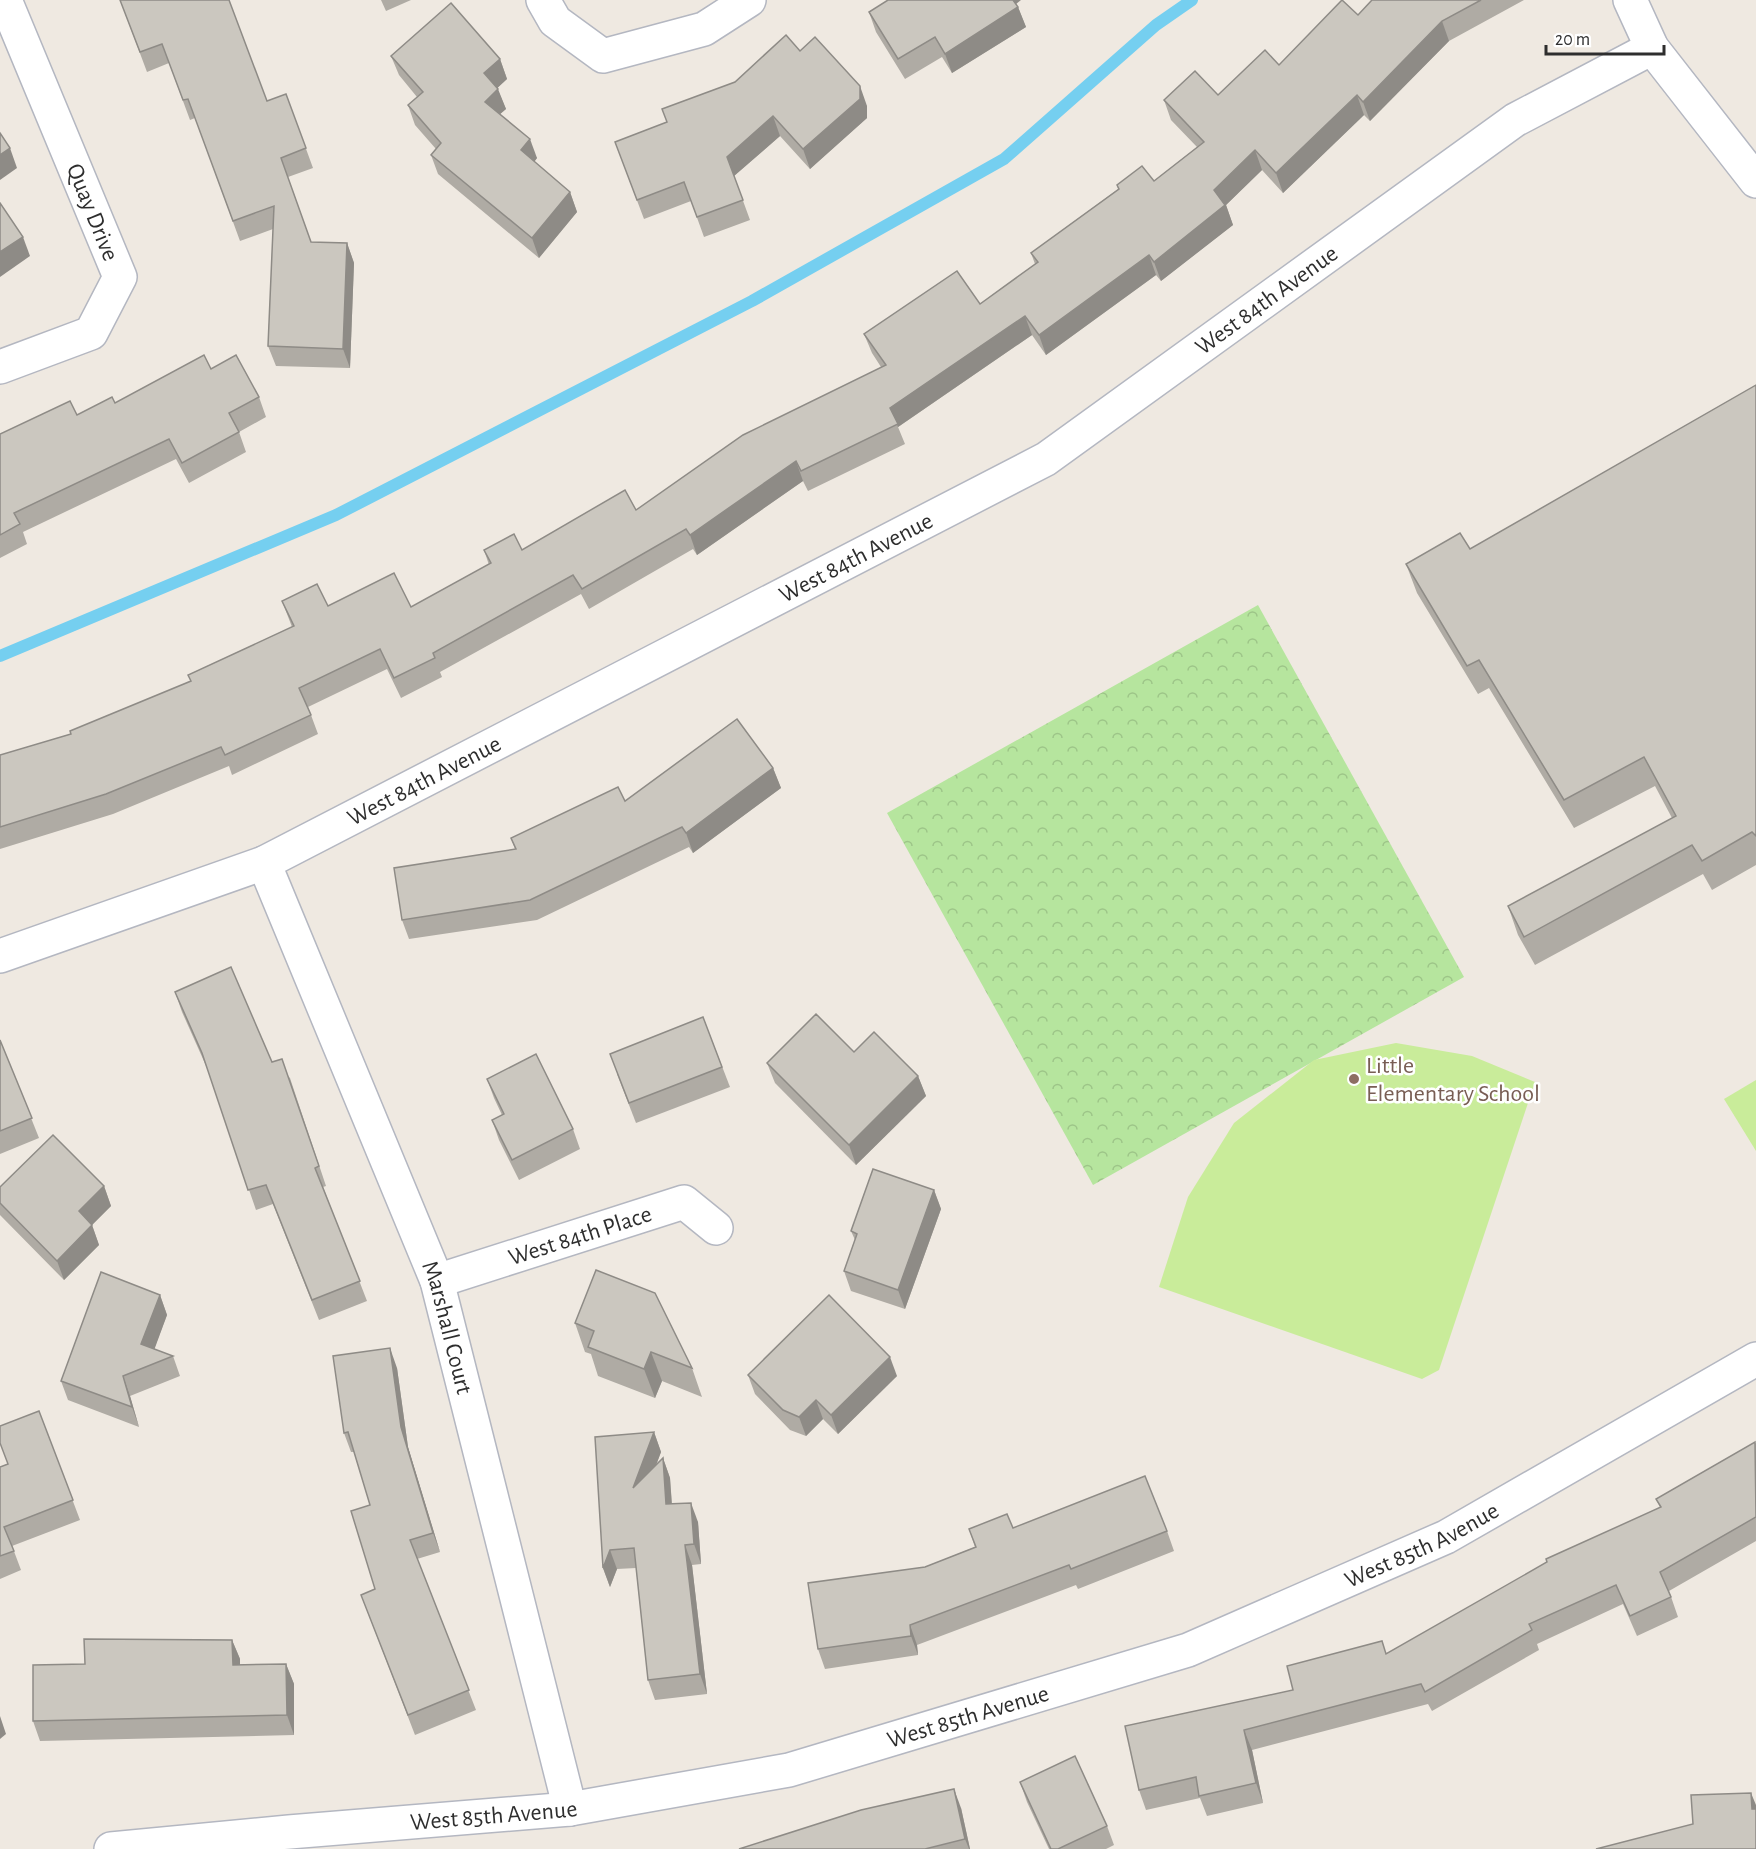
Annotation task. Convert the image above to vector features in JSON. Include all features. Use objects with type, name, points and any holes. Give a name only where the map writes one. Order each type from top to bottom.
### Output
[{"type":"street","name":"Quay Drive","points":[[0,367],[90,333],[120,277],[6,0]]},
{"type":"street","points":[[543,0],[555,21],[603,56],[704,29],[749,0]]},
{"type":"street","points":[[1629,0],[1652,48],[1756,181]]},
{"type":"street","name":"West 84th Avenue","points":[[0,956],[264,863],[1046,459],[1515,120],[1652,48]]},
{"type":"street","name":"Marshall Court","points":[[264,863],[437,1281],[570,1809]]},
{"type":"street","name":"West 84th Place","points":[[437,1281],[684,1202],[716,1228]]},
{"type":"street","name":"West 85th Avenue","points":[[111,1849],[570,1809],[789,1770],[1188,1650],[1446,1537],[1756,1359]]},
{"type":"green space","points":[[1258,605],[1464,977],[1093,1185],[887,813]]},
{"type":"green space","points":[[1396,1043],[1472,1056],[1535,1082],[1439,1370],[1422,1379],[1159,1287],[1188,1197],[1234,1123],[1314,1060]]},
{"type":"green space","points":[[1756,1080],[1756,1151],[1724,1099]]},
{"type":"building","points":[[120,0],[229,0],[267,101],[286,94],[306,148],[281,158],[311,242],[347,243],[343,349],[268,346],[274,206],[233,221],[188,99],[183,100],[162,44],[140,52]]},
{"type":"building","points":[[888,0],[1013,0],[1018,7],[945,54],[935,37],[898,59],[869,12]]},
{"type":"building","points":[[1342,0],[1358,15],[1372,0],[1481,0],[1442,21],[1363,102],[1357,95],[1276,173],[1255,150],[1214,190],[1225,205],[1154,262],[1149,255],[1039,335],[1025,316],[890,408],[898,424],[801,471],[796,461],[690,535],[686,529],[582,589],[573,575],[433,653],[435,658],[394,678],[380,649],[299,688],[311,715],[225,755],[221,747],[106,794],[0,827],[0,755],[71,734],[70,731],[191,681],[188,675],[294,626],[282,601],[317,584],[328,606],[394,573],[411,607],[491,563],[484,550],[514,534],[522,550],[625,490],[636,510],[743,435],[886,365],[864,334],[957,271],[980,304],[1038,262],[1031,253],[1119,189],[1117,185],[1142,166],[1154,181],[1204,142],[1164,100],[1195,71],[1218,95],[1265,50],[1279,65]]},
{"type":"building","points":[[451,3],[500,59],[484,73],[498,89],[485,102],[530,139],[521,150],[570,192],[532,238],[431,155],[441,143],[408,105],[423,92],[391,56]]},
{"type":"building","points":[[786,35],[800,51],[815,37],[860,86],[860,99],[803,149],[773,116],[727,157],[743,200],[697,217],[684,182],[637,200],[615,142],[667,122],[662,109],[735,82]]},
{"type":"building","points":[[0,133],[10,148],[0,155]]},
{"type":"building","points":[[0,203],[23,237],[0,252]]},
{"type":"building","points":[[204,355],[211,369],[236,355],[259,397],[229,413],[239,432],[182,463],[169,439],[14,513],[20,524],[0,535],[0,434],[70,401],[77,415],[112,397],[115,403]]},
{"type":"building","points":[[1756,385],[1756,836],[1752,832],[1702,861],[1692,845],[1524,937],[1508,906],[1676,816],[1644,757],[1564,800],[1479,660],[1467,666],[1406,564],[1460,533],[1470,549]]},
{"type":"building","points":[[737,719],[773,768],[686,833],[682,827],[530,900],[402,920],[394,868],[516,849],[511,838],[618,787],[625,801]]},
{"type":"building","points":[[231,967],[272,1062],[282,1059],[319,1166],[315,1168],[360,1281],[312,1300],[266,1185],[248,1190],[202,1053],[175,992]]},
{"type":"building","points":[[816,1014],[854,1052],[874,1032],[918,1076],[849,1145],[767,1063]]},
{"type":"building","points":[[703,1017],[722,1067],[629,1103],[610,1054]]},
{"type":"building","points":[[0,1040],[32,1118],[0,1131]]},
{"type":"building","points":[[536,1054],[573,1129],[512,1160],[492,1120],[504,1114],[487,1079]]},
{"type":"building","points":[[53,1135],[104,1186],[79,1211],[92,1225],[57,1261],[0,1203],[0,1187]]},
{"type":"building","points":[[873,1169],[934,1190],[898,1290],[844,1271],[857,1234],[851,1231]]},
{"type":"building","points":[[596,1270],[655,1293],[692,1368],[651,1352],[644,1369],[588,1347],[594,1331],[575,1323]]},
{"type":"building","points":[[101,1272],[160,1295],[141,1344],[173,1356],[123,1376],[132,1407],[61,1381]]},
{"type":"building","points":[[829,1295],[890,1357],[831,1415],[816,1400],[799,1417],[783,1410],[748,1375]]},
{"type":"building","points":[[390,1348],[401,1427],[433,1533],[410,1540],[469,1690],[408,1715],[361,1595],[375,1589],[351,1511],[370,1505],[348,1432],[344,1433],[333,1356]]},
{"type":"building","points":[[39,1411],[73,1500],[4,1527],[14,1551],[0,1556],[0,1467],[8,1464],[0,1443],[0,1426]]},
{"type":"building","points":[[654,1432],[633,1488],[663,1458],[666,1504],[691,1503],[694,1544],[685,1545],[700,1674],[648,1680],[634,1548],[610,1550],[603,1568],[595,1437]]},
{"type":"building","points":[[1755,1442],[1756,1517],[1660,1572],[1671,1597],[1630,1616],[1616,1585],[1529,1624],[1532,1630],[1425,1692],[1421,1684],[1244,1730],[1256,1783],[1199,1796],[1196,1777],[1139,1790],[1125,1726],[1293,1690],[1287,1666],[1382,1641],[1386,1654],[1547,1562],[1546,1559],[1661,1507],[1656,1499]]},
{"type":"building","points":[[1145,1476],[1167,1531],[1071,1569],[1069,1565],[910,1625],[911,1636],[818,1649],[808,1583],[925,1567],[976,1547],[969,1529],[1007,1514],[1013,1528]]},
{"type":"building","points":[[84,1639],[232,1640],[233,1665],[286,1664],[287,1715],[33,1721],[33,1665],[85,1664]]},
{"type":"building","points":[[1075,1756],[1107,1826],[1058,1849],[1051,1849],[1020,1782]]},
{"type":"building","points":[[954,1789],[965,1839],[925,1849],[739,1849],[861,1810]]},
{"type":"building","points":[[1751,1793],[1752,1809],[1756,1809],[1756,1849],[1596,1849],[1693,1824],[1691,1795]]},
{"type":"waterway","points":[[0,656],[336,515],[752,301],[1004,159],[1156,25],[1192,0]]},
{"type":"place","name":"Little Elementary School","points":[[1354,1079]]}]
